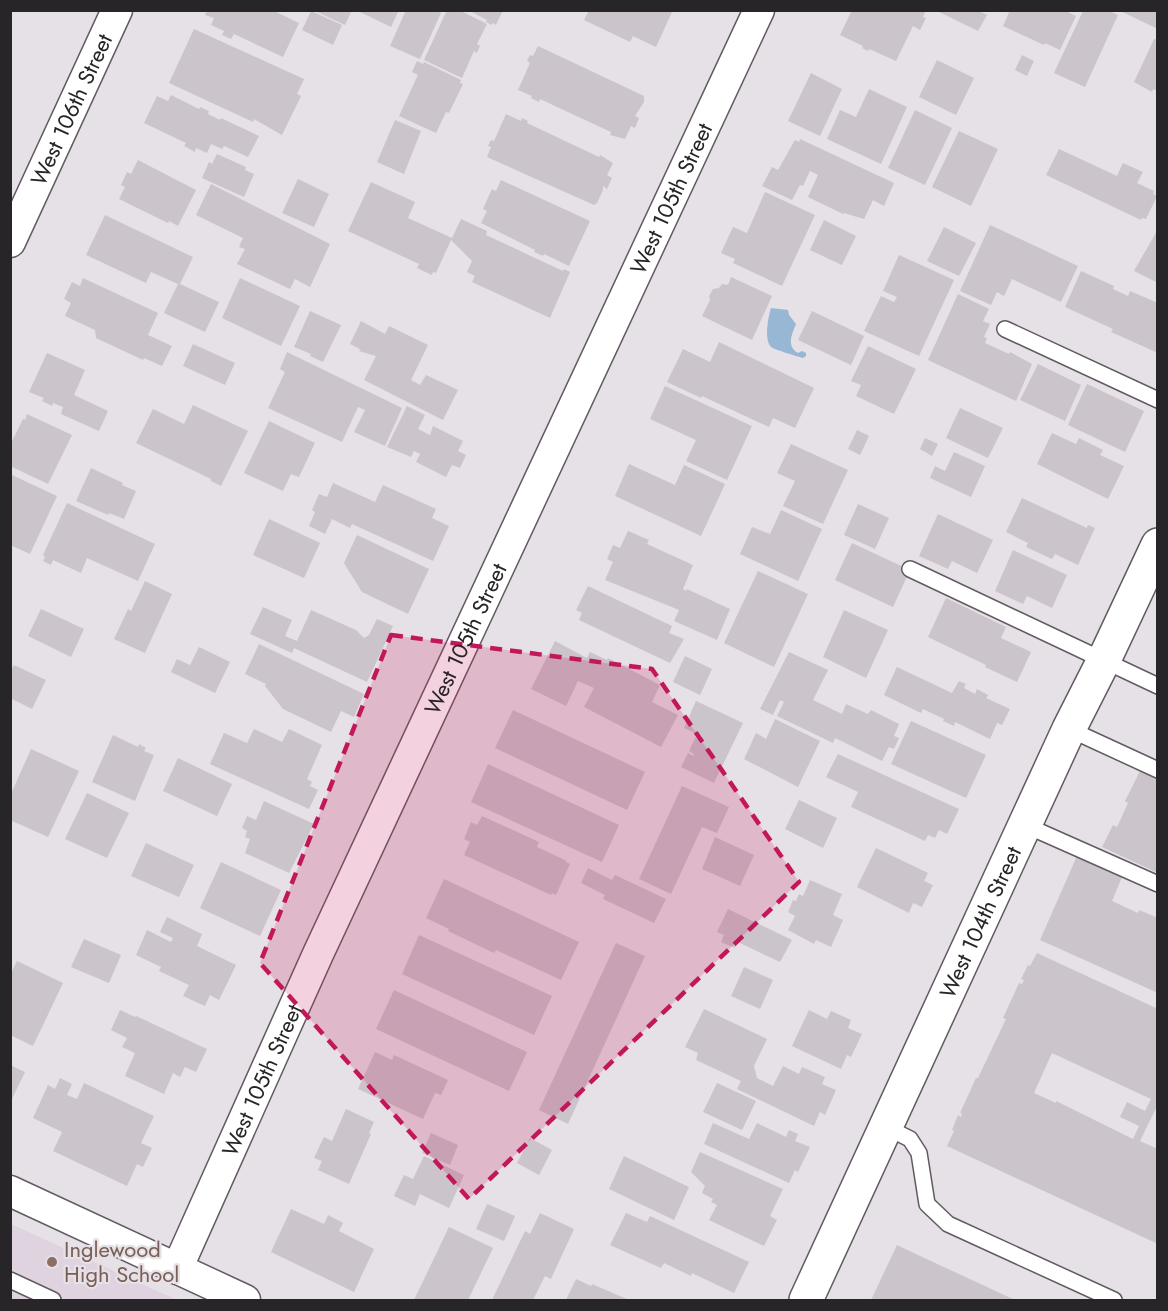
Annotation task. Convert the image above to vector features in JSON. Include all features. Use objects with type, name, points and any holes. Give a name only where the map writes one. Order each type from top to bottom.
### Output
[{"type":"street","name":"West 106th Street","points":[[10,242],[117,10]]},
{"type":"street","name":"West 105th Street","points":[[177,1269],[323,944],[759,10]]},
{"type":"street","name":"West 104th Street","points":[[806,1300],[1069,729],[1158,545]]},
{"type":"street","points":[[10,1191],[245,1300]]},
{"type":"lane","points":[[1005,329],[1158,400]]},
{"type":"lane","points":[[910,569],[1158,686]]},
{"type":"lane","points":[[1069,729],[1158,770]]},
{"type":"lane","points":[[1025,825],[1158,884]]},
{"type":"lane","points":[[886,1127],[910,1139],[919,1153],[927,1204],[948,1224],[1114,1300]]},
{"type":"lane","points":[[10,1280],[53,1300]]},
{"type":"highlighted area","points":[[391,635],[652,669],[799,882],[469,1199],[260,963]]},
{"type":"shaded area","name":"Inglewood High School","points":[[11,1224],[177,1300],[11,1300]]},
{"type":"water","points":[[771,308],[788,310],[796,324],[791,340],[792,347],[798,353],[802,351],[806,353],[806,356],[803,358],[771,347],[767,334]]},
{"type":"building","points":[[207,10],[272,10],[299,23],[283,57],[234,34],[231,39],[222,35],[224,31],[211,25],[214,18],[205,15]]},
{"type":"building","points":[[313,10],[352,10],[345,25]]},
{"type":"building","points":[[356,10],[399,10],[391,27]]},
{"type":"building","points":[[406,10],[436,10],[441,13],[420,59],[390,46]]},
{"type":"building","points":[[447,10],[459,10],[487,24],[477,44],[480,46],[477,53],[474,51],[462,78],[424,60]]},
{"type":"building","points":[[468,10],[503,10],[496,25],[493,23],[492,25]]},
{"type":"building","points":[[589,10],[673,10],[656,47],[633,36],[630,42],[584,20]]},
{"type":"building","points":[[852,10],[857,12],[926,10],[923,17],[926,18],[920,30],[913,26],[896,61],[869,49],[868,51],[862,48],[863,46],[840,35]]},
{"type":"building","points":[[935,10],[977,10],[987,15],[978,31]]},
{"type":"building","points":[[1010,10],[1064,10],[1076,16],[1060,50],[1003,26]]},
{"type":"building","points":[[1108,10],[1118,15],[1085,87],[1054,73],[1083,11]]},
{"type":"building","points":[[1118,10],[1158,10],[1158,29]]},
{"type":"building","points":[[311,11],[342,25],[333,45],[302,30]]},
{"type":"building","points":[[194,29],[304,79],[297,94],[301,96],[282,135],[254,119],[253,122],[169,83]]},
{"type":"building","points":[[1154,39],[1158,40],[1158,91],[1153,89],[1152,92],[1134,82]]},
{"type":"building","points":[[538,46],[644,96],[644,102],[635,116],[639,118],[635,128],[631,126],[625,139],[610,135],[611,132],[540,99],[539,102],[518,90],[530,63],[527,61],[530,55],[533,56]]},
{"type":"building","points":[[1022,55],[1034,61],[1027,76],[1015,70]]},
{"type":"building","points":[[937,60],[974,78],[956,115],[919,97]]},
{"type":"building","points":[[417,61],[423,64],[424,62],[461,80],[460,83],[463,84],[436,133],[399,116],[418,75],[412,72]]},
{"type":"building","points":[[811,73],[842,89],[820,136],[788,121]]},
{"type":"building","points":[[869,89],[907,107],[881,164],[827,139],[840,110],[856,117]]},
{"type":"building","points":[[171,95],[199,109],[200,107],[209,111],[208,114],[220,120],[221,118],[259,136],[248,157],[224,146],[222,149],[211,144],[207,153],[196,148],[195,152],[184,146],[186,143],[144,123],[157,96],[168,101]]},
{"type":"building","points":[[915,110],[952,128],[925,185],[888,168]]},
{"type":"building","points":[[506,114],[521,121],[522,118],[528,121],[527,123],[613,163],[607,175],[612,178],[607,189],[603,186],[597,203],[594,205],[487,157],[491,147],[488,146],[491,140],[494,141]]},
{"type":"building","points":[[395,120],[421,131],[404,174],[377,162]]},
{"type":"building","points":[[959,131],[998,149],[971,206],[932,187]]},
{"type":"building","points":[[800,139],[894,183],[884,206],[873,200],[864,219],[843,214],[808,197],[818,175],[810,171],[803,186],[800,185],[792,200],[762,186],[772,167],[778,170],[795,140],[799,142]]},
{"type":"building","points":[[1059,149],[1117,176],[1123,163],[1143,172],[1137,183],[1154,191],[1153,194],[1157,196],[1146,219],[1141,220],[1046,175]]},
{"type":"building","points":[[217,154],[246,167],[245,170],[254,174],[244,197],[202,178],[209,162],[212,164]]},
{"type":"building","points":[[138,160],[196,190],[178,226],[119,199],[125,187],[121,185],[127,172],[131,174]]},
{"type":"building","points":[[298,179],[329,194],[314,227],[282,213]]},
{"type":"building","points":[[501,180],[590,221],[569,266],[544,254],[543,256],[534,252],[535,250],[481,223],[487,211],[483,209],[492,189],[496,191]]},
{"type":"building","points":[[371,182],[415,202],[408,218],[452,238],[461,219],[487,231],[486,235],[563,271],[564,269],[570,272],[550,318],[472,282],[475,276],[467,272],[472,261],[451,240],[436,273],[433,272],[432,275],[417,268],[419,264],[348,231]]},
{"type":"building","points":[[211,184],[330,244],[310,287],[295,279],[290,289],[237,264],[245,249],[239,247],[243,238],[196,215]]},
{"type":"building","points":[[765,192],[815,215],[782,286],[733,263],[735,259],[721,253],[733,227],[747,233]]},
{"type":"building","points":[[105,215],[193,257],[180,284],[219,302],[205,332],[164,313],[178,284],[151,272],[146,283],[86,255]]},
{"type":"building","points":[[824,220],[856,236],[842,265],[810,250]]},
{"type":"building","points":[[990,225],[1078,266],[1061,302],[1012,279],[1004,296],[997,292],[991,305],[960,291]]},
{"type":"building","points":[[944,227],[976,243],[959,276],[927,261]]},
{"type":"building","points":[[1158,229],[1158,281],[1156,282],[1134,271]]},
{"type":"building","points":[[899,255],[954,280],[919,356],[864,331],[881,296],[894,302],[897,297],[883,291]]},
{"type":"building","points":[[1081,271],[1114,286],[1113,289],[1128,296],[1130,291],[1158,303],[1158,353],[1111,332],[1113,329],[1065,307]]},
{"type":"building","points":[[731,277],[772,296],[752,340],[702,316],[713,289],[719,288],[722,284],[728,285]]},
{"type":"building","points":[[83,278],[158,313],[148,335],[172,346],[162,366],[144,358],[143,360],[96,338],[95,330],[65,316],[71,303],[64,299],[72,282],[80,286]]},
{"type":"building","points":[[240,278],[300,306],[281,346],[222,318]]},
{"type":"building","points":[[958,294],[989,309],[983,321],[990,324],[984,337],[987,338],[985,343],[1009,354],[1010,352],[1032,364],[1016,401],[928,360]]},
{"type":"building","points":[[310,311],[341,325],[323,362],[294,347]]},
{"type":"building","points":[[812,311],[864,336],[851,365],[798,340]]},
{"type":"building","points":[[361,321],[385,334],[389,326],[428,345],[411,380],[420,385],[426,375],[458,390],[443,420],[364,380],[376,356],[359,351],[360,349],[350,344]]},
{"type":"building","points":[[719,342],[814,388],[795,428],[773,418],[769,427],[667,382],[683,349],[710,362]]},
{"type":"building","points":[[193,344],[235,363],[225,385],[183,366]]},
{"type":"building","points":[[868,346],[916,369],[894,414],[856,396],[861,385],[851,381]]},
{"type":"building","points":[[287,352],[402,408],[385,446],[354,432],[365,410],[358,407],[342,442],[268,408],[285,372],[280,369]]},
{"type":"building","points":[[47,353],[85,370],[74,395],[108,411],[99,431],[61,414],[63,407],[53,403],[52,406],[42,401],[44,398],[29,392]]},
{"type":"building","points":[[1038,364],[1081,385],[1065,421],[1020,400]]},
{"type":"building","points":[[1087,384],[1144,411],[1125,452],[1068,425]]},
{"type":"building","points":[[665,386],[752,426],[727,480],[686,461],[696,440],[650,419]]},
{"type":"building","points":[[193,405],[248,431],[221,486],[136,443],[153,409],[184,424]]},
{"type":"building","points":[[407,406],[425,415],[418,429],[430,435],[433,426],[463,441],[458,451],[466,455],[460,468],[452,465],[446,477],[416,462],[420,454],[414,451],[411,457],[387,447]]},
{"type":"building","points":[[960,408],[1003,428],[988,458],[946,438]]},
{"type":"building","points":[[27,414],[72,435],[48,484],[10,466],[10,441]]},
{"type":"building","points":[[269,421],[315,443],[299,477],[291,474],[283,491],[244,473]]},
{"type":"building","points":[[857,430],[869,436],[860,455],[848,449]]},
{"type":"building","points":[[1052,433],[1076,444],[1079,438],[1103,450],[1100,455],[1124,466],[1108,499],[1037,464]]},
{"type":"building","points":[[925,438],[938,444],[932,456],[920,449]]},
{"type":"building","points":[[791,444],[848,470],[823,524],[783,506],[795,481],[777,473]]},
{"type":"building","points":[[954,452],[985,466],[971,497],[930,478],[935,466],[945,471]]},
{"type":"building","points":[[629,464],[675,485],[684,465],[725,484],[701,536],[615,496]]},
{"type":"building","points":[[91,468],[136,491],[124,519],[109,513],[108,515],[76,501]]},
{"type":"building","points":[[12,475],[57,496],[30,554],[10,545]]},
{"type":"building","points":[[333,483],[375,502],[383,485],[436,509],[432,518],[449,526],[433,561],[352,524],[350,528],[332,519],[325,534],[309,526],[315,512],[312,510],[319,494],[327,497]]},
{"type":"building","points":[[1022,498],[1087,528],[1088,525],[1095,528],[1078,565],[1055,554],[1052,559],[1026,547],[1028,543],[1006,532]]},
{"type":"building","points":[[67,503],[155,544],[138,581],[87,558],[81,573],[53,560],[51,565],[43,561],[45,557],[43,555]]},
{"type":"building","points":[[858,504],[889,518],[875,549],[844,535]]},
{"type":"building","points":[[781,510],[822,529],[798,581],[740,554],[752,527],[770,534]]},
{"type":"building","points":[[938,514],[993,540],[977,573],[952,561],[948,569],[919,556]]},
{"type":"building","points":[[269,519],[320,543],[304,578],[253,555]]},
{"type":"building","points":[[628,531],[649,540],[647,544],[693,565],[683,589],[730,609],[717,640],[674,621],[679,610],[605,580],[613,562],[607,559],[613,545],[620,548]]},
{"type":"building","points":[[357,535],[429,569],[408,614],[362,592],[344,563]]},
{"type":"building","points":[[852,543],[910,570],[893,607],[835,580]]},
{"type":"building","points":[[1013,550],[1067,575],[1052,608],[1027,596],[1023,604],[995,591]]},
{"type":"building","points":[[758,571],[808,594],[774,667],[724,643]]},
{"type":"building","points":[[145,581],[172,594],[145,653],[114,639]]},
{"type":"building","points":[[588,586],[672,626],[669,633],[684,639],[670,663],[579,620],[582,613],[576,610]]},
{"type":"building","points":[[946,598],[1006,627],[1001,638],[1031,652],[1017,682],[928,637]]},
{"type":"building","points":[[263,607],[292,620],[285,636],[297,641],[311,610],[356,630],[364,638],[369,635],[377,619],[393,626],[367,682],[294,648],[292,653],[250,634]]},
{"type":"building","points":[[41,609],[84,629],[71,657],[28,636]]},
{"type":"building","points":[[844,610],[888,630],[866,678],[823,657]]},
{"type":"building","points":[[555,641],[587,658],[590,652],[607,660],[608,658],[660,685],[652,702],[678,715],[661,747],[584,707],[594,688],[578,681],[566,706],[531,689]]},
{"type":"building","points":[[259,644],[364,694],[354,717],[341,711],[331,732],[283,709],[265,686],[266,684],[245,674]]},
{"type":"building","points":[[199,647],[230,662],[215,693],[171,672],[177,659],[190,665]]},
{"type":"building","points":[[789,652],[828,670],[813,700],[842,714],[846,704],[868,714],[871,710],[899,724],[894,736],[899,738],[894,749],[889,747],[882,761],[835,738],[833,743],[777,716],[784,702],[780,700],[773,715],[760,709]]},
{"type":"building","points":[[685,656],[712,669],[700,695],[673,682]]},
{"type":"building","points":[[14,665],[46,680],[32,709],[10,698],[10,672]]},
{"type":"building","points":[[897,667],[952,693],[959,681],[966,684],[964,688],[975,694],[977,689],[988,695],[986,698],[1010,709],[1002,725],[997,723],[990,739],[955,722],[954,726],[923,709],[921,713],[884,695]]},
{"type":"building","points":[[696,701],[743,723],[714,783],[681,767],[688,753],[693,756],[694,754],[689,751],[695,738],[701,740],[702,736],[684,728]]},
{"type":"building","points":[[513,710],[645,772],[627,810],[495,748]]},
{"type":"building","points":[[775,719],[820,741],[798,787],[744,759],[756,733],[766,739]]},
{"type":"building","points":[[911,721],[986,755],[966,798],[891,764]]},
{"type":"building","points":[[254,729],[282,742],[289,729],[322,745],[307,779],[312,782],[310,786],[318,790],[309,809],[210,764],[224,733],[247,743]]},
{"type":"building","points":[[113,735],[138,747],[139,744],[146,748],[144,751],[154,755],[135,801],[92,782]]},
{"type":"building","points":[[31,749],[79,771],[48,837],[10,820],[10,796]]},
{"type":"building","points":[[838,754],[959,809],[947,834],[939,830],[935,838],[928,835],[925,841],[851,807],[858,792],[826,777]]},
{"type":"building","points":[[178,758],[232,784],[217,816],[163,791]]},
{"type":"building","points":[[488,764],[619,825],[602,862],[471,802]]},
{"type":"building","points":[[1140,771],[1158,779],[1158,873],[1102,847],[1113,825],[1117,827],[1128,803],[1125,801]]},
{"type":"building","points":[[682,786],[729,807],[717,833],[702,827],[671,894],[639,879]]},
{"type":"building","points":[[87,793],[129,813],[107,858],[65,839]]},
{"type":"building","points":[[799,800],[837,818],[823,848],[785,829]]},
{"type":"building","points":[[264,801],[314,824],[289,873],[245,853],[250,839],[245,837],[247,831],[242,828],[247,816],[256,820]]},
{"type":"building","points":[[482,816],[539,842],[537,847],[570,864],[556,895],[552,893],[551,895],[464,855],[470,842],[464,839],[471,822],[477,825]]},
{"type":"building","points":[[715,837],[754,855],[740,886],[702,869]]},
{"type":"building","points":[[146,843],[194,865],[179,897],[131,876]]},
{"type":"building","points":[[876,848],[928,873],[924,881],[933,885],[922,907],[913,903],[909,913],[857,887]]},
{"type":"building","points":[[1077,856],[1122,877],[1112,901],[1138,913],[1139,910],[1158,918],[1158,993],[1040,940]]},
{"type":"building","points":[[221,862],[281,890],[260,936],[200,908]]},
{"type":"building","points":[[588,868],[612,880],[615,875],[666,899],[654,923],[603,899],[605,895],[581,883]]},
{"type":"building","points":[[444,879],[579,942],[561,980],[496,950],[494,953],[426,918]]},
{"type":"building","points":[[810,880],[842,894],[833,915],[843,920],[831,947],[816,940],[814,944],[788,930],[795,916],[788,912],[793,900],[796,901],[799,894],[803,896]]},
{"type":"building","points":[[728,909],[792,940],[780,962],[738,942],[735,948],[721,942],[724,935],[717,932]]},
{"type":"building","points":[[167,917],[202,934],[197,946],[236,965],[219,1000],[210,995],[205,1006],[183,996],[189,985],[159,971],[161,967],[136,955],[147,930],[171,942],[173,938],[160,932]]},
{"type":"building","points":[[419,935],[552,996],[534,1035],[402,974]]},
{"type":"building","points":[[84,939],[121,955],[109,983],[71,967]]},
{"type":"building","points":[[616,943],[645,956],[568,1124],[539,1110]]},
{"type":"building","points":[[1037,953],[1158,1009],[1158,1104],[1140,1141],[1158,1149],[1158,1244],[947,1146],[958,1115],[961,1117],[962,1113],[960,1113],[976,1078],[1006,1019],[1003,1018],[1019,983],[1022,984],[1024,980],[1021,979],[1028,965],[1030,966]],"holes":[[[1052,1053],[1151,1099],[1145,1111],[1127,1102],[1120,1117],[1139,1126],[1133,1139],[1056,1101],[1056,1103],[1034,1093]]]},
{"type":"building","points":[[17,961],[63,983],[33,1046],[10,1035],[10,975]]},
{"type":"building","points":[[744,967],[773,980],[760,1009],[731,996]]},
{"type":"building","points":[[394,990],[527,1052],[509,1091],[376,1029]]},
{"type":"building","points":[[704,1009],[767,1039],[754,1066],[757,1078],[773,1086],[783,1066],[799,1074],[802,1067],[825,1077],[822,1084],[836,1090],[825,1115],[820,1112],[814,1126],[737,1089],[741,1081],[696,1060],[698,1053],[685,1047]]},
{"type":"building","points":[[120,1010],[207,1049],[196,1072],[185,1067],[180,1077],[173,1073],[164,1094],[125,1076],[135,1053],[122,1047],[127,1038],[111,1030]]},
{"type":"building","points":[[809,1010],[827,1019],[831,1011],[851,1020],[848,1028],[862,1034],[851,1057],[847,1055],[841,1069],[792,1046]]},
{"type":"building","points":[[375,1052],[392,1060],[394,1055],[448,1080],[441,1095],[435,1093],[423,1119],[358,1089]]},
{"type":"building","points":[[10,1065],[25,1072],[10,1103]]},
{"type":"building","points":[[60,1078],[72,1084],[67,1095],[77,1099],[84,1083],[154,1116],[141,1143],[152,1148],[143,1167],[137,1164],[127,1186],[53,1151],[62,1132],[33,1118],[48,1085],[55,1089]]},
{"type":"building","points":[[717,1083],[756,1101],[742,1130],[703,1112]]},
{"type":"building","points":[[346,1109],[374,1122],[349,1184],[318,1170],[322,1161],[314,1158],[324,1137],[332,1141]]},
{"type":"building","points":[[713,1123],[749,1139],[757,1123],[786,1137],[789,1130],[798,1134],[795,1141],[810,1147],[798,1172],[795,1170],[789,1183],[704,1144]]},
{"type":"building","points":[[431,1133],[458,1145],[450,1165],[422,1153]]},
{"type":"building","points":[[530,1138],[552,1150],[539,1175],[517,1163]]},
{"type":"building","points":[[700,1152],[783,1189],[770,1216],[777,1220],[764,1246],[709,1220],[717,1205],[711,1202],[713,1199],[702,1193],[705,1186],[691,1172]]},
{"type":"building","points":[[424,1156],[464,1175],[449,1208],[420,1194],[415,1206],[394,1196],[404,1175],[413,1179]]},
{"type":"building","points":[[624,1156],[689,1187],[674,1220],[609,1189]]},
{"type":"building","points":[[487,1204],[515,1216],[504,1241],[476,1229]]},
{"type":"building","points":[[291,1209],[324,1224],[328,1215],[343,1223],[339,1231],[374,1249],[354,1292],[271,1252]]},
{"type":"building","points":[[540,1213],[574,1229],[551,1279],[545,1276],[533,1300],[492,1300],[525,1231],[530,1234]]},
{"type":"building","points":[[626,1213],[647,1222],[650,1216],[749,1262],[734,1293],[692,1273],[691,1276],[664,1263],[661,1268],[610,1245]]},
{"type":"building","points":[[449,1227],[493,1248],[468,1300],[414,1300]]},
{"type":"building","points":[[897,1245],[920,1256],[1015,1300],[871,1300]]},
{"type":"building","points":[[576,1279],[591,1286],[592,1284],[629,1300],[566,1300]]},
{"type":"place","name":"Inglewood High School","points":[[52,1262]]}]
